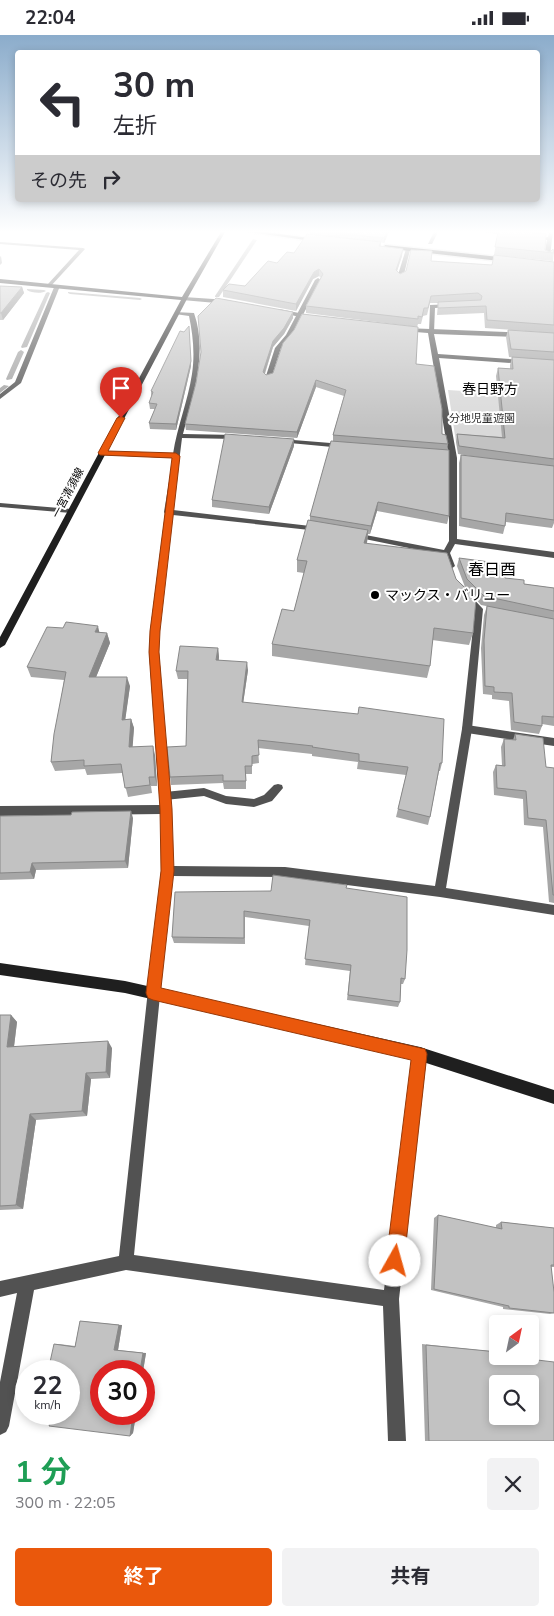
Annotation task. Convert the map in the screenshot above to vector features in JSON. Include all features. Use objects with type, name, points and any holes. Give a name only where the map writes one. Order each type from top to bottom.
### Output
[{"type":"main road","points":[[170,298],[184,299]]},
{"type":"main road","name":"一宮清須線","points":[[0,645],[184,299]]},
{"type":"main road","points":[[0,969],[125,987],[420,1054],[554,1097]]},
{"type":"street","points":[[0,397],[18,383],[49,298]]},
{"type":"street","points":[[268,379],[278,348],[289,336],[309,298]]},
{"type":"street","points":[[184,299],[211,299],[239,304]]},
{"type":"street","points":[[440,892],[467,729],[484,610],[457,584],[446,553],[453,541],[455,458],[430,333],[432,306],[459,305]]},
{"type":"street","points":[[275,310],[318,318]]},
{"type":"street","points":[[126,1262],[167,871],[166,809],[154,652],[155,624],[176,456],[179,436],[195,375],[197,341],[192,314],[177,313]]},
{"type":"street","points":[[398,329],[430,333],[476,331],[528,335]]},
{"type":"street","points":[[435,356],[535,363]]},
{"type":"street","points":[[179,436],[241,438]]},
{"type":"street","points":[[270,440],[356,447]]},
{"type":"street","points":[[102,453],[176,456]]},
{"type":"street","points":[[442,455],[455,458]]},
{"type":"street","points":[[0,505],[71,511]]},
{"type":"street","points":[[168,512],[328,530]]},
{"type":"street","points":[[346,534],[446,553]]},
{"type":"street","points":[[453,541],[554,555]]},
{"type":"street","points":[[467,729],[554,742]]},
{"type":"street","points":[[165,796],[204,793],[226,800],[254,803],[268,798],[278,787]]},
{"type":"street","points":[[0,811],[166,809]]},
{"type":"street","points":[[167,871],[285,873],[440,892],[554,910]]},
{"type":"street","points":[[397,1441],[391,1299],[420,1054]]},
{"type":"street","points":[[0,1289],[126,1262],[391,1299]]},
{"type":"street","points":[[0,1426],[27,1283]]},
{"type":"green space","name":"分地児童遊園","points":[[448,390],[509,394],[514,446],[456,442]]},
{"type":"building","points":[[0,298],[13,298],[1,313]]},
{"type":"building","points":[[216,298],[293,312],[284,328],[273,341],[263,372],[266,375],[273,373],[283,343],[294,330],[302,314],[418,327],[416,364],[434,366],[442,409],[442,434],[446,435],[448,444],[333,435],[346,390],[316,380],[297,432],[185,424],[196,383],[201,352],[198,316]]},
{"type":"building","points":[[263,298],[300,298],[296,304]]},
{"type":"building","points":[[310,298],[431,298],[428,308],[424,308],[422,317],[418,316],[418,319],[306,306]]},
{"type":"building","points":[[482,298],[554,298],[554,325],[487,320],[486,306],[438,308],[438,302],[481,300]]},
{"type":"building","points":[[189,326],[191,361],[176,424],[149,423],[157,404],[149,403],[153,392],[151,391],[180,331],[184,332]]},
{"type":"building","points":[[508,330],[554,333],[554,352],[511,349]]},
{"type":"building","points":[[512,357],[554,360],[554,459],[459,446],[457,434],[505,438],[498,368],[513,369]]},
{"type":"building","points":[[225,434],[294,439],[269,507],[212,500]]},
{"type":"building","points":[[331,441],[449,450],[449,516],[378,502],[371,526],[310,516]]},
{"type":"building","points":[[461,455],[554,466],[554,520],[506,513],[505,526],[461,518]]},
{"type":"building","name":"マックス・バリュー","points":[[308,520],[368,530],[364,543],[447,553],[456,579],[476,599],[473,633],[434,628],[430,666],[272,644],[282,609],[294,611],[307,561],[297,560]]},
{"type":"building","points":[[459,558],[505,564],[505,578],[524,580],[524,584],[554,588],[554,611],[484,596],[467,579]]},
{"type":"building","points":[[487,606],[554,619],[554,717],[542,716],[542,726],[514,722],[512,693],[494,692],[494,687],[485,686],[484,640]]},
{"type":"building","points":[[66,622],[98,626],[95,632],[107,633],[89,677],[127,677],[122,720],[131,719],[129,747],[153,746],[155,777],[149,777],[150,785],[125,788],[121,764],[84,766],[84,760],[51,762],[54,734],[66,672],[27,667],[47,627],[63,628]]},
{"type":"building","points":[[180,646],[218,648],[216,660],[247,662],[242,702],[358,714],[359,707],[444,719],[442,763],[440,763],[430,817],[398,809],[408,767],[359,761],[359,754],[313,746],[258,740],[259,755],[252,756],[252,766],[245,766],[246,781],[223,781],[223,775],[170,777],[167,747],[186,746],[188,671],[176,671]]},
{"type":"building","points":[[515,734],[543,738],[546,767],[554,768],[554,895],[546,820],[528,818],[526,791],[497,788],[496,765],[505,766],[504,739],[516,740]]},
{"type":"building","points":[[131,811],[125,861],[32,863],[30,872],[0,873],[0,816],[71,815],[72,812]]},
{"type":"building","points":[[273,875],[347,885],[346,888],[407,897],[407,950],[405,979],[401,978],[400,1002],[348,995],[351,965],[305,959],[310,920],[244,911],[244,938],[172,937],[175,892],[271,891]]},
{"type":"building","points":[[0,1015],[11,1015],[7,1047],[108,1041],[106,1072],[86,1073],[82,1111],[30,1114],[16,1205],[0,1206]]},
{"type":"building","points":[[438,1215],[502,1229],[501,1222],[554,1228],[554,1265],[551,1265],[554,1313],[509,1308],[509,1306],[434,1289]]},
{"type":"building","points":[[80,1321],[119,1325],[114,1350],[143,1353],[142,1360],[90,1360],[90,1425],[132,1425],[130,1436],[49,1426],[80,1425],[80,1360],[50,1360],[54,1344],[75,1347]]},
{"type":"building","points":[[426,1345],[489,1351],[489,1365],[539,1365],[539,1360],[554,1362],[554,1441],[429,1441]]},
{"type":"waterway","points":[[24,347],[46,298]]},
{"type":"waterway","points":[[124,298],[140,299]]},
{"type":"waterway","points":[[9,379],[21,352]]},
{"type":"waterway","points":[[0,391],[6,386]]},
{"type":"place","name":"マックス・バリュー","points":[[375,595]]},
{"type":"district","name":"春日野方","points":[[490,389]]},
{"type":"district","name":"春日酉","points":[[492,570]]},
{"type":"route","points":[[121,418],[102,453],[176,456],[168,512],[154,652],[166,809],[167,871],[153,993],[420,1054],[395,1261]]}]
